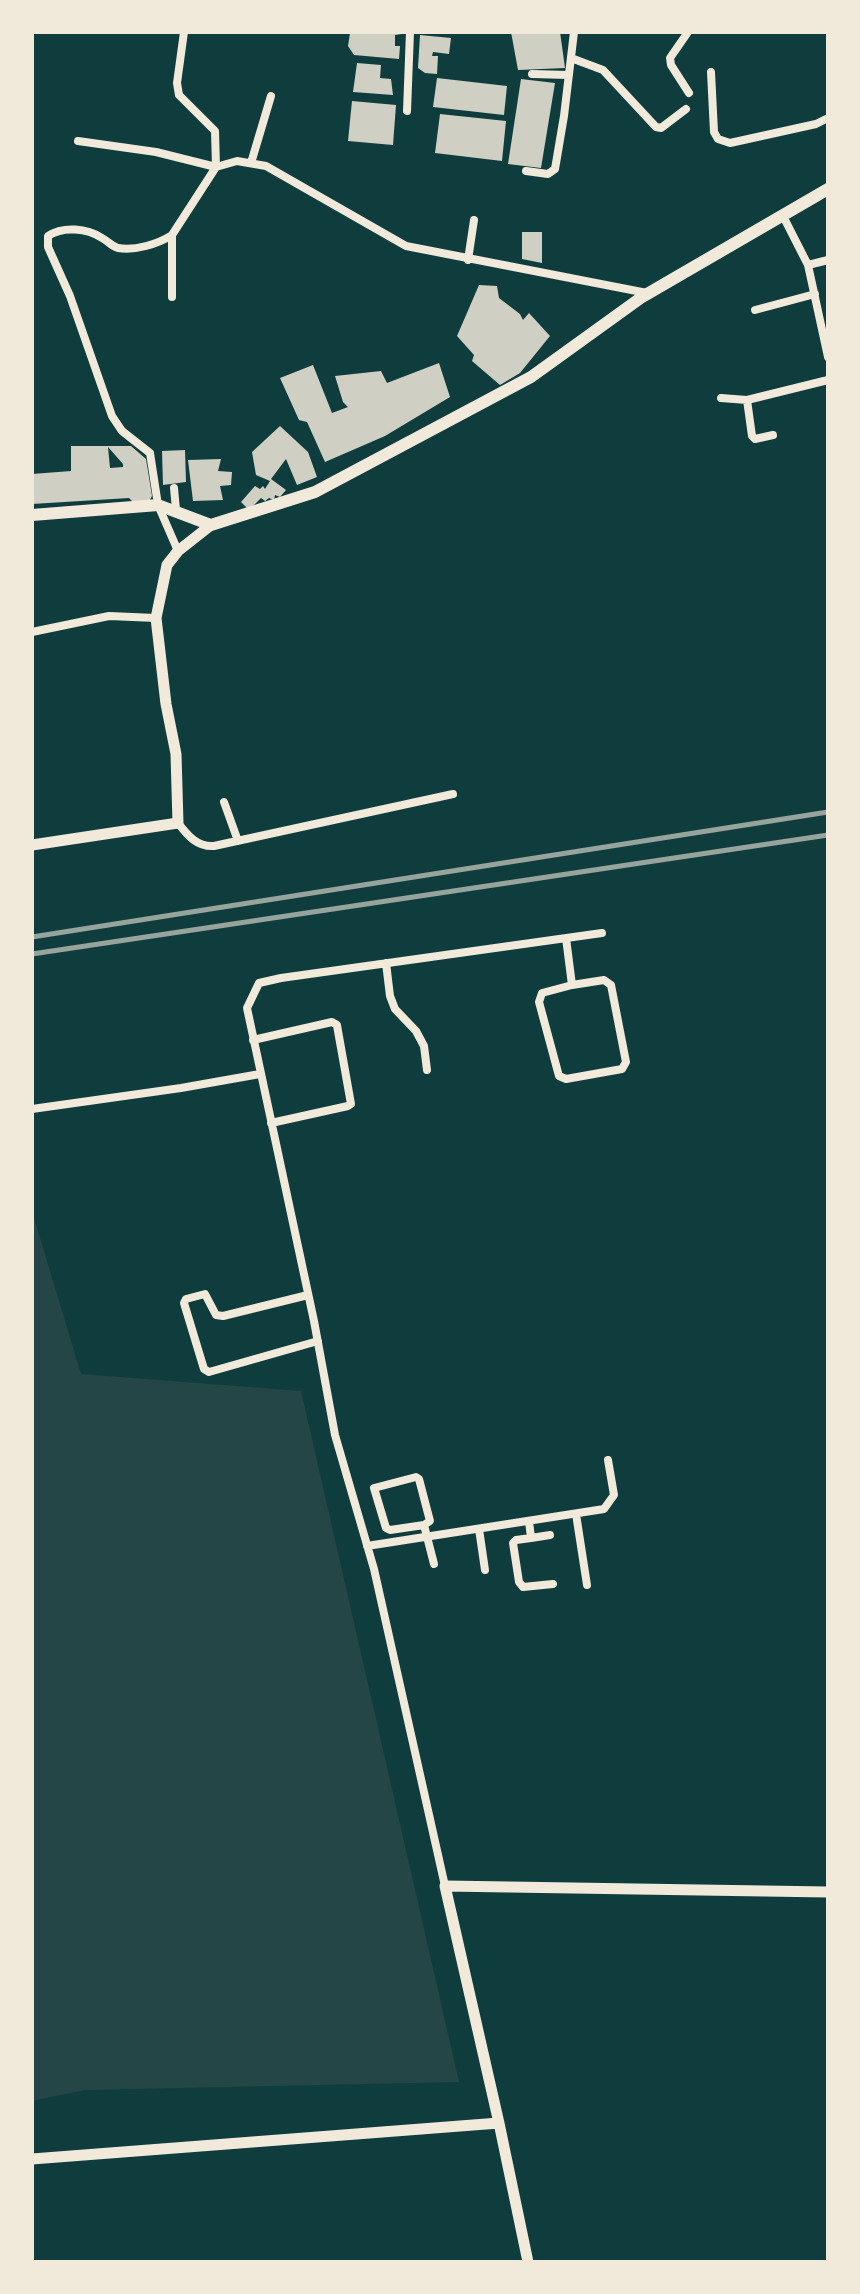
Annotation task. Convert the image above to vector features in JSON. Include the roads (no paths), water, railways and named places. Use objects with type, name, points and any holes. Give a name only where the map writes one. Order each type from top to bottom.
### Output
[{"type":"main road","points":[[32,515],[158,505],[211,525],[315,492],[531,377],[648,293],[828,189]]},
{"type":"street","points":[[178,551],[158,505],[150,453],[122,431],[112,416],[70,296],[48,247],[48,236],[56,231],[92,232],[114,247],[128,249],[161,242],[172,235],[216,167],[215,131],[179,95],[177,83],[184,32]]},
{"type":"street","points":[[407,111],[410,32]]},
{"type":"street","points":[[526,171],[548,174],[555,169],[574,32]]},
{"type":"street","points":[[688,32],[670,58],[671,65],[689,93]]},
{"type":"street","points":[[571,58],[603,70],[656,127],[661,128],[686,109]]},
{"type":"street","points":[[711,72],[714,132],[718,139],[730,143],[816,124],[828,118]]},
{"type":"street","points":[[532,74],[569,75]]},
{"type":"street","points":[[251,163],[271,96]]},
{"type":"street","points":[[78,141],[156,152],[216,167],[237,161],[266,166],[406,246],[648,293]]},
{"type":"street","points":[[783,216],[808,265],[824,319],[828,357]]},
{"type":"street","points":[[468,260],[474,220]]},
{"type":"street","points":[[172,235],[172,297]]},
{"type":"street","points":[[808,265],[828,260]]},
{"type":"street","points":[[755,310],[815,294]]},
{"type":"street","points":[[721,398],[747,400],[828,380]]},
{"type":"street","points":[[747,400],[752,436],[755,439],[773,435]]},
{"type":"street","points":[[174,488],[176,510]]},
{"type":"street","points":[[211,525],[178,551],[167,565],[156,618],[166,704],[176,754],[178,823],[192,841],[206,846],[238,841],[453,794]]},
{"type":"street","points":[[32,632],[109,616],[156,618]]},
{"type":"street","points":[[224,802],[238,841]]},
{"type":"street","points":[[32,845],[178,823]]},
{"type":"street","points":[[528,2262],[367,1546],[335,1435],[247,1008],[259,983],[602,933]]},
{"type":"street","points":[[566,938],[572,985]]},
{"type":"street","points":[[386,963],[390,996],[395,1009],[416,1031],[424,1046],[427,1070]]},
{"type":"street","points":[[604,980],[611,985],[626,1062],[622,1069],[566,1079],[559,1076],[539,1002],[542,993],[572,985],[604,980]]},
{"type":"street","points":[[253,1040],[332,1022],[337,1025],[351,1104],[271,1123]]},
{"type":"street","points":[[32,1109],[260,1074]]},
{"type":"street","points":[[308,1295],[223,1316],[216,1315],[205,1294],[186,1299],[184,1303],[204,1369],[209,1372],[318,1341]]},
{"type":"street","points":[[367,1546],[604,1509],[611,1504],[614,1495],[608,1460]]},
{"type":"street","points":[[419,1479],[430,1521],[424,1525],[386,1528],[374,1488],[419,1479]]},
{"type":"street","points":[[576,1514],[587,1585]]},
{"type":"street","points":[[529,1521],[531,1538]]},
{"type":"street","points":[[424,1525],[434,1564]]},
{"type":"street","points":[[479,1529],[485,1570]]},
{"type":"street","points":[[550,1535],[513,1543],[519,1582],[523,1587],[553,1584]]},
{"type":"street","points":[[445,1886],[828,1892]]},
{"type":"street","points":[[32,2159],[499,2123]]},
{"type":"railway","points":[[32,937],[828,812]]},
{"type":"railway","points":[[32,954],[828,835]]}]
